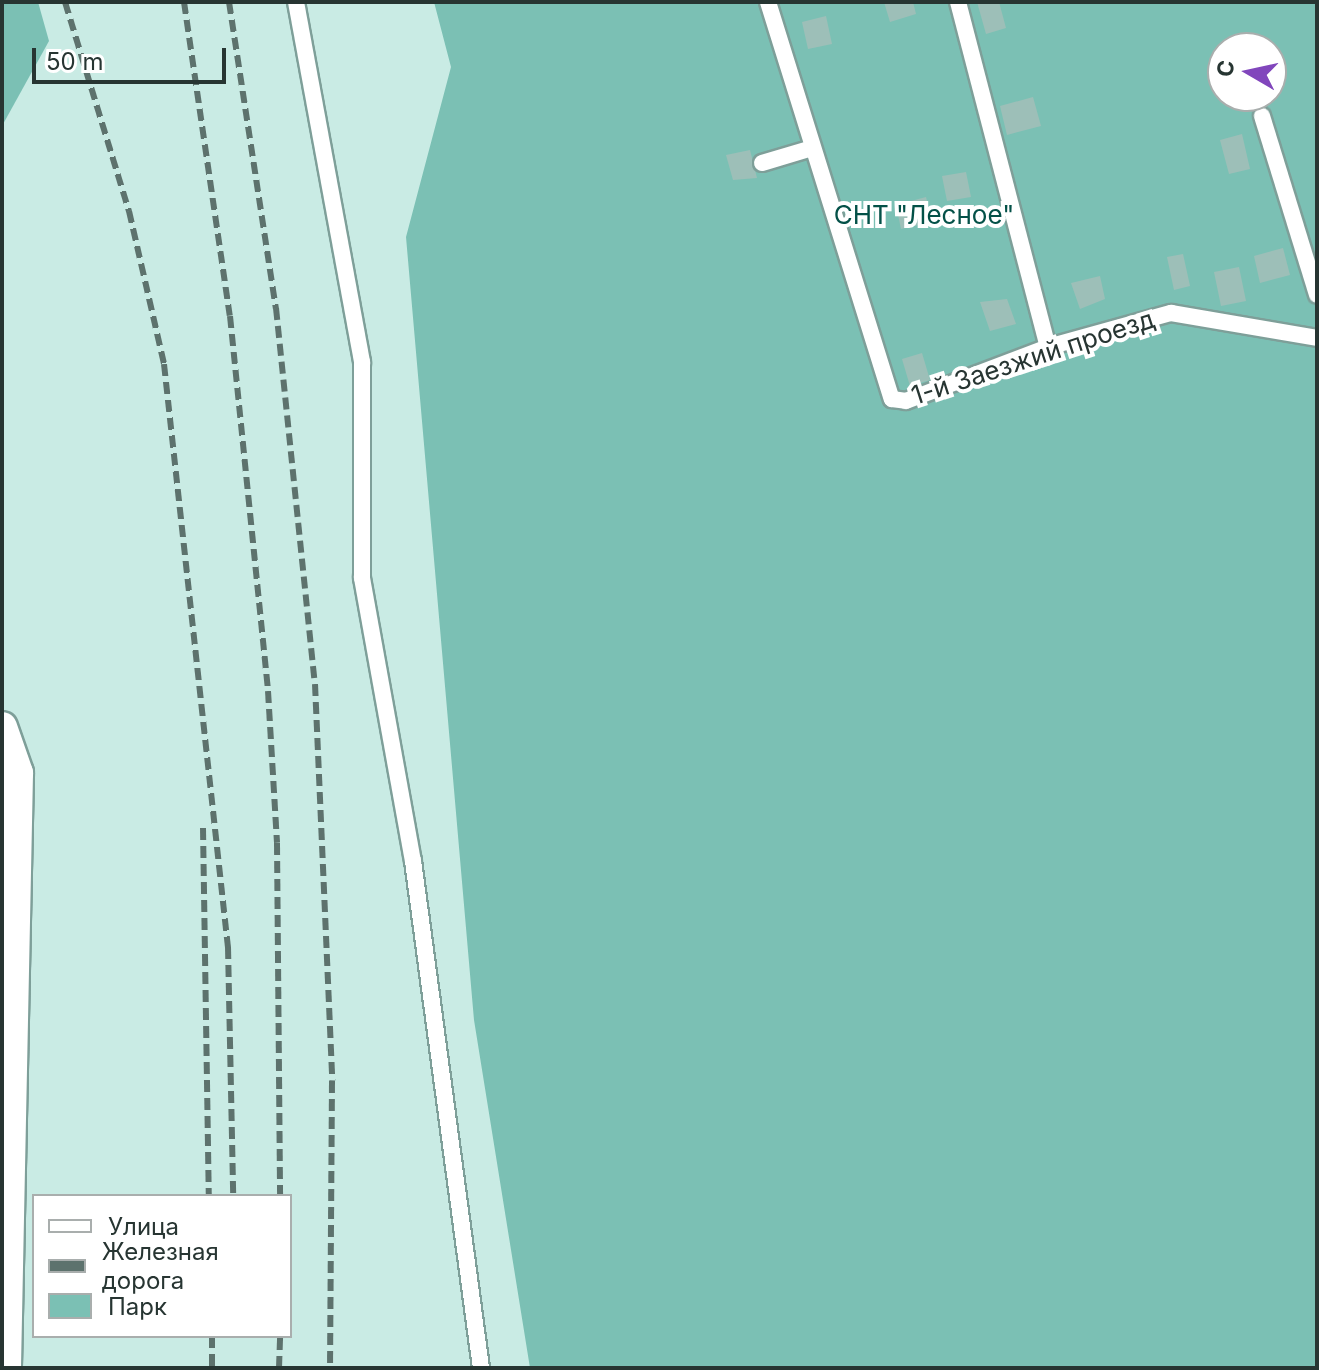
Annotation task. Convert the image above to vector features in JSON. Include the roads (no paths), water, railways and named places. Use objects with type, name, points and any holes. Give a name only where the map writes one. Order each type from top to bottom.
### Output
[{"type":"street","points":[[2,727],[18,773],[6,1368]]},
{"type":"lane","points":[[296,2],[362,362],[362,578],[413,861],[481,1368]]},
{"type":"lane","points":[[762,163],[812,148],[768,2]]},
{"type":"lane","points":[[958,2],[1048,347]]},
{"type":"lane","points":[[1262,116],[1317,295]]},
{"type":"lane","name":"1-й Заезжий проезд","points":[[812,148],[892,399],[906,401],[1048,347],[1171,313],[1317,338]]},
{"type":"railway","points":[[65,2],[129,211],[164,364],[228,947],[233,1194]]},
{"type":"railway","points":[[184,2],[230,316],[268,691],[277,843],[280,1194]]},
{"type":"railway","points":[[229,2],[276,308],[315,684],[332,1081],[330,1368]]},
{"type":"railway","points":[[203,828],[209,1194]]},
{"type":"railway","points":[[212,1338],[212,1368]]},
{"type":"railway","points":[[279,1368],[280,1338]]},
{"type":"park label","name":"СНТ \"Лесное\"","points":[[924,215]]}]
